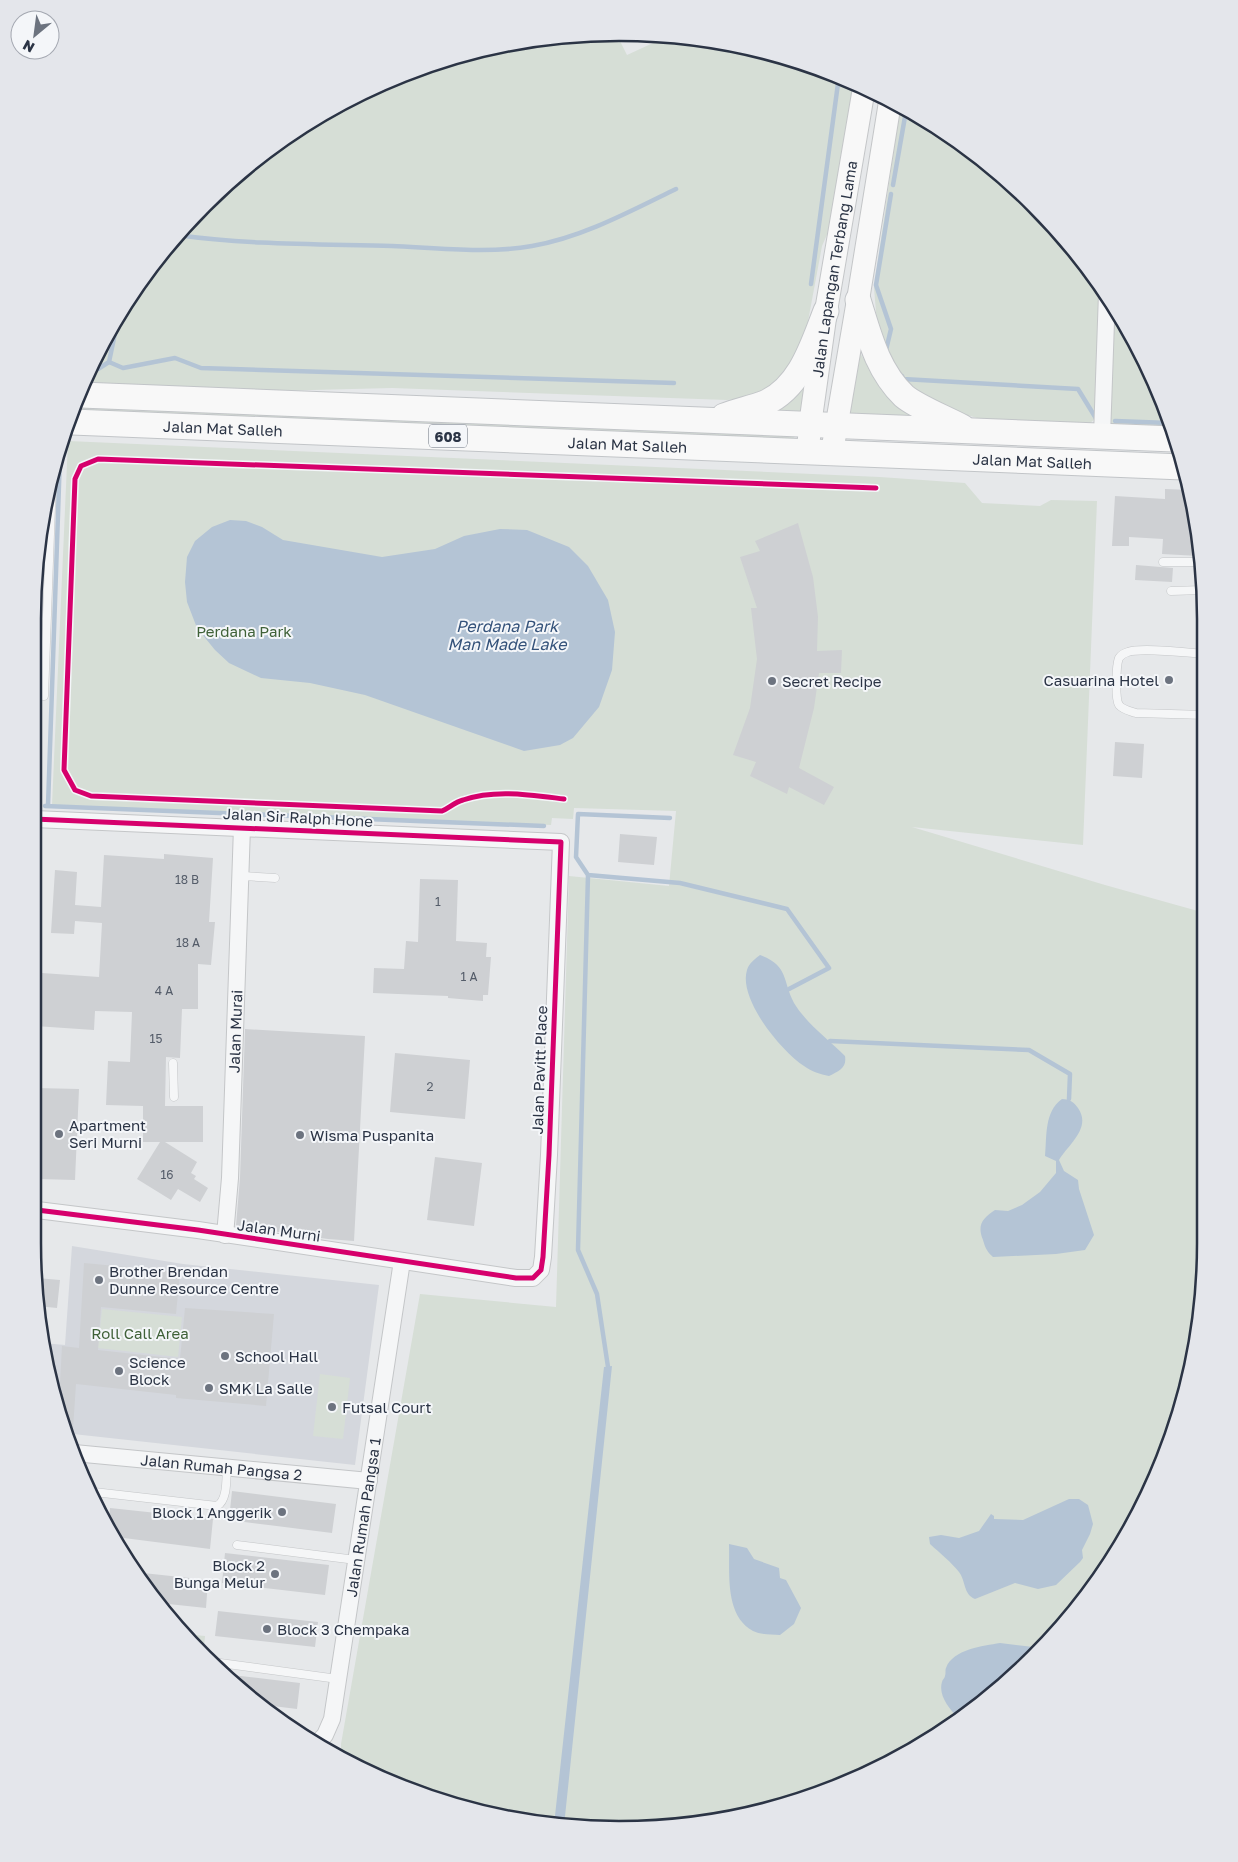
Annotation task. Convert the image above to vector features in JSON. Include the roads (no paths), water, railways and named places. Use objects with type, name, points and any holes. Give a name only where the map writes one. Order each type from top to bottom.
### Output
[{"type":"main road","name":"Jalan Lapangan Terbang Lama","points":[[820,451],[810,425],[826,311],[863,95]]},
{"type":"main road","name":"Jalan Lapangan Terbang Lama","points":[[820,451],[835,426],[858,300],[889,109]]},
{"type":"main road","points":[[858,300],[876,355],[888,378],[906,397],[969,430]]},
{"type":"main road","points":[[713,421],[742,409],[765,403],[782,393],[805,363],[826,311]]},
{"type":"main road","name":"Jalan Mat Salleh","points":[[86,395],[1168,439]]},
{"type":"main road","name":"Jalan Mat Salleh","points":[[76,422],[1176,467]]},
{"type":"street","points":[[1102,436],[1106,309]]},
{"type":"street","name":"Jalan Sir Ralph Hone","points":[[41,819],[561,842]]},
{"type":"street","name":"Jalan Murai","points":[[225,1235],[230,1178],[242,876],[242,827]]},
{"type":"street","name":"Jalan Pavitt Place","points":[[516,1278],[533,1278],[542,1270],[549,1150],[561,842]]},
{"type":"street","name":"Jalan Murni","points":[[41,1211],[225,1235],[516,1278]]},
{"type":"street","name":"Jalan Rumah Pangsa 1","points":[[322,1738],[332,1719],[402,1261]]},
{"type":"street","name":"Jalan Rumah Pangsa 2","points":[[81,1454],[368,1480]]},
{"type":"lane","points":[[41,696],[44,696],[51,514]]},
{"type":"lane","points":[[1163,562],[1194,562]]},
{"type":"lane","points":[[1171,591],[1196,590]]},
{"type":"lane","points":[[1197,654],[1130,651],[1122,654],[1118,660],[1116,697],[1119,704],[1127,711],[1136,713],[1197,715]]},
{"type":"lane","points":[[242,876],[275,878]]},
{"type":"lane","points":[[173,1063],[174,1097]]},
{"type":"lane","points":[[98,1492],[217,1506],[222,1504],[224,1498],[227,1466]]},
{"type":"lane","points":[[237,1545],[356,1560]]},
{"type":"lane","points":[[223,1663],[338,1679]]},
{"type":"water","name":"Perdana Park Man Made Lake","points":[[230,520],[246,521],[262,527],[283,540],[382,557],[435,549],[464,536],[500,529],[527,530],[569,547],[588,566],[608,600],[615,632],[612,670],[599,707],[573,738],[560,745],[524,751],[365,695],[310,683],[261,678],[229,663],[215,650],[197,628],[187,602],[185,582],[187,557],[195,541],[212,527]]},
{"type":"water","points":[[760,955],[776,964],[783,974],[790,995],[799,1010],[845,1056],[845,1063],[839,1071],[829,1076],[816,1073],[795,1059],[773,1037],[755,1009],[746,982],[748,968],[752,961]]},
{"type":"water","points":[[1062,1099],[1069,1100],[1076,1106],[1082,1115],[1082,1122],[1077,1136],[1059,1160],[1064,1171],[1078,1180],[1079,1189],[1094,1235],[1085,1250],[1056,1254],[993,1257],[986,1249],[981,1235],[981,1226],[984,1219],[995,1210],[1008,1211],[1022,1205],[1040,1192],[1056,1173],[1056,1161],[1045,1156],[1049,1117],[1056,1104]]},
{"type":"water","points":[[612,1366],[565,1818],[555,1817],[604,1367]]},
{"type":"water","points":[[1069,1499],[1079,1499],[1088,1505],[1093,1524],[1082,1550],[1083,1558],[1056,1585],[1038,1589],[1015,1583],[975,1599],[968,1594],[959,1572],[930,1544],[929,1537],[941,1535],[959,1538],[979,1531],[991,1514],[994,1516],[994,1519],[1023,1520]]},
{"type":"water","points":[[729,1544],[747,1548],[754,1559],[779,1568],[780,1578],[786,1580],[801,1608],[794,1624],[780,1635],[763,1634],[753,1631],[737,1615],[730,1592]]},
{"type":"water","points":[[1000,1643],[1033,1647],[1000,1677],[954,1713],[943,1696],[941,1687],[946,1668],[955,1656]]},
{"type":"waterway","points":[[811,284],[838,84]]},
{"type":"waterway","points":[[893,185],[905,117]]},
{"type":"waterway","points":[[187,236],[231,241],[498,250],[532,246],[569,237],[624,215],[676,189]]},
{"type":"waterway","points":[[886,350],[891,329],[876,285],[891,194]]},
{"type":"waterway","points":[[98,369],[109,362],[114,340]]},
{"type":"waterway","points":[[109,362],[123,368],[175,358],[201,368],[674,383]]},
{"type":"waterway","points":[[902,376],[903,379],[1078,389],[1097,420]]},
{"type":"waterway","points":[[1115,421],[1162,423]]},
{"type":"waterway","points":[[48,806],[59,476]]},
{"type":"waterway","points":[[45,806],[544,826]]},
{"type":"waterway","points":[[608,1367],[597,1294],[578,1250],[588,875],[576,857],[578,814],[670,818]]},
{"type":"waterway","points":[[588,875],[680,883],[787,909],[829,968],[789,989]]},
{"type":"waterway","points":[[830,1041],[1029,1050],[1070,1074],[1069,1099]]},
{"type":"place","name":"Casuarina Hotel","points":[[1169,680]]},
{"type":"place","name":"Secret Recipe","points":[[772,681]]},
{"type":"place","name":"Apartment Seri Murni","points":[[59,1134]]},
{"type":"place","name":"Wisma Puspanita","points":[[300,1135]]},
{"type":"place","name":"Brother Brendan Dunne Resource Centre","points":[[99,1280]]},
{"type":"place","name":"School Hall","points":[[225,1356]]},
{"type":"place","name":"Science Block","points":[[119,1371]]},
{"type":"place","name":"SMK La Salle","points":[[209,1388]]},
{"type":"place","name":"Futsal Court","points":[[332,1407]]},
{"type":"place","name":"Block 1 Anggerik","points":[[282,1512]]},
{"type":"place","name":"Block 2 Bunga Melur","points":[[275,1574]]},
{"type":"place","name":"Block 3 Chempaka","points":[[267,1629]]},
{"type":"park label","name":"Perdana Park","points":[[244,631]]},
{"type":"park label","name":"Roll Call Area","points":[[140,1333]]}]
